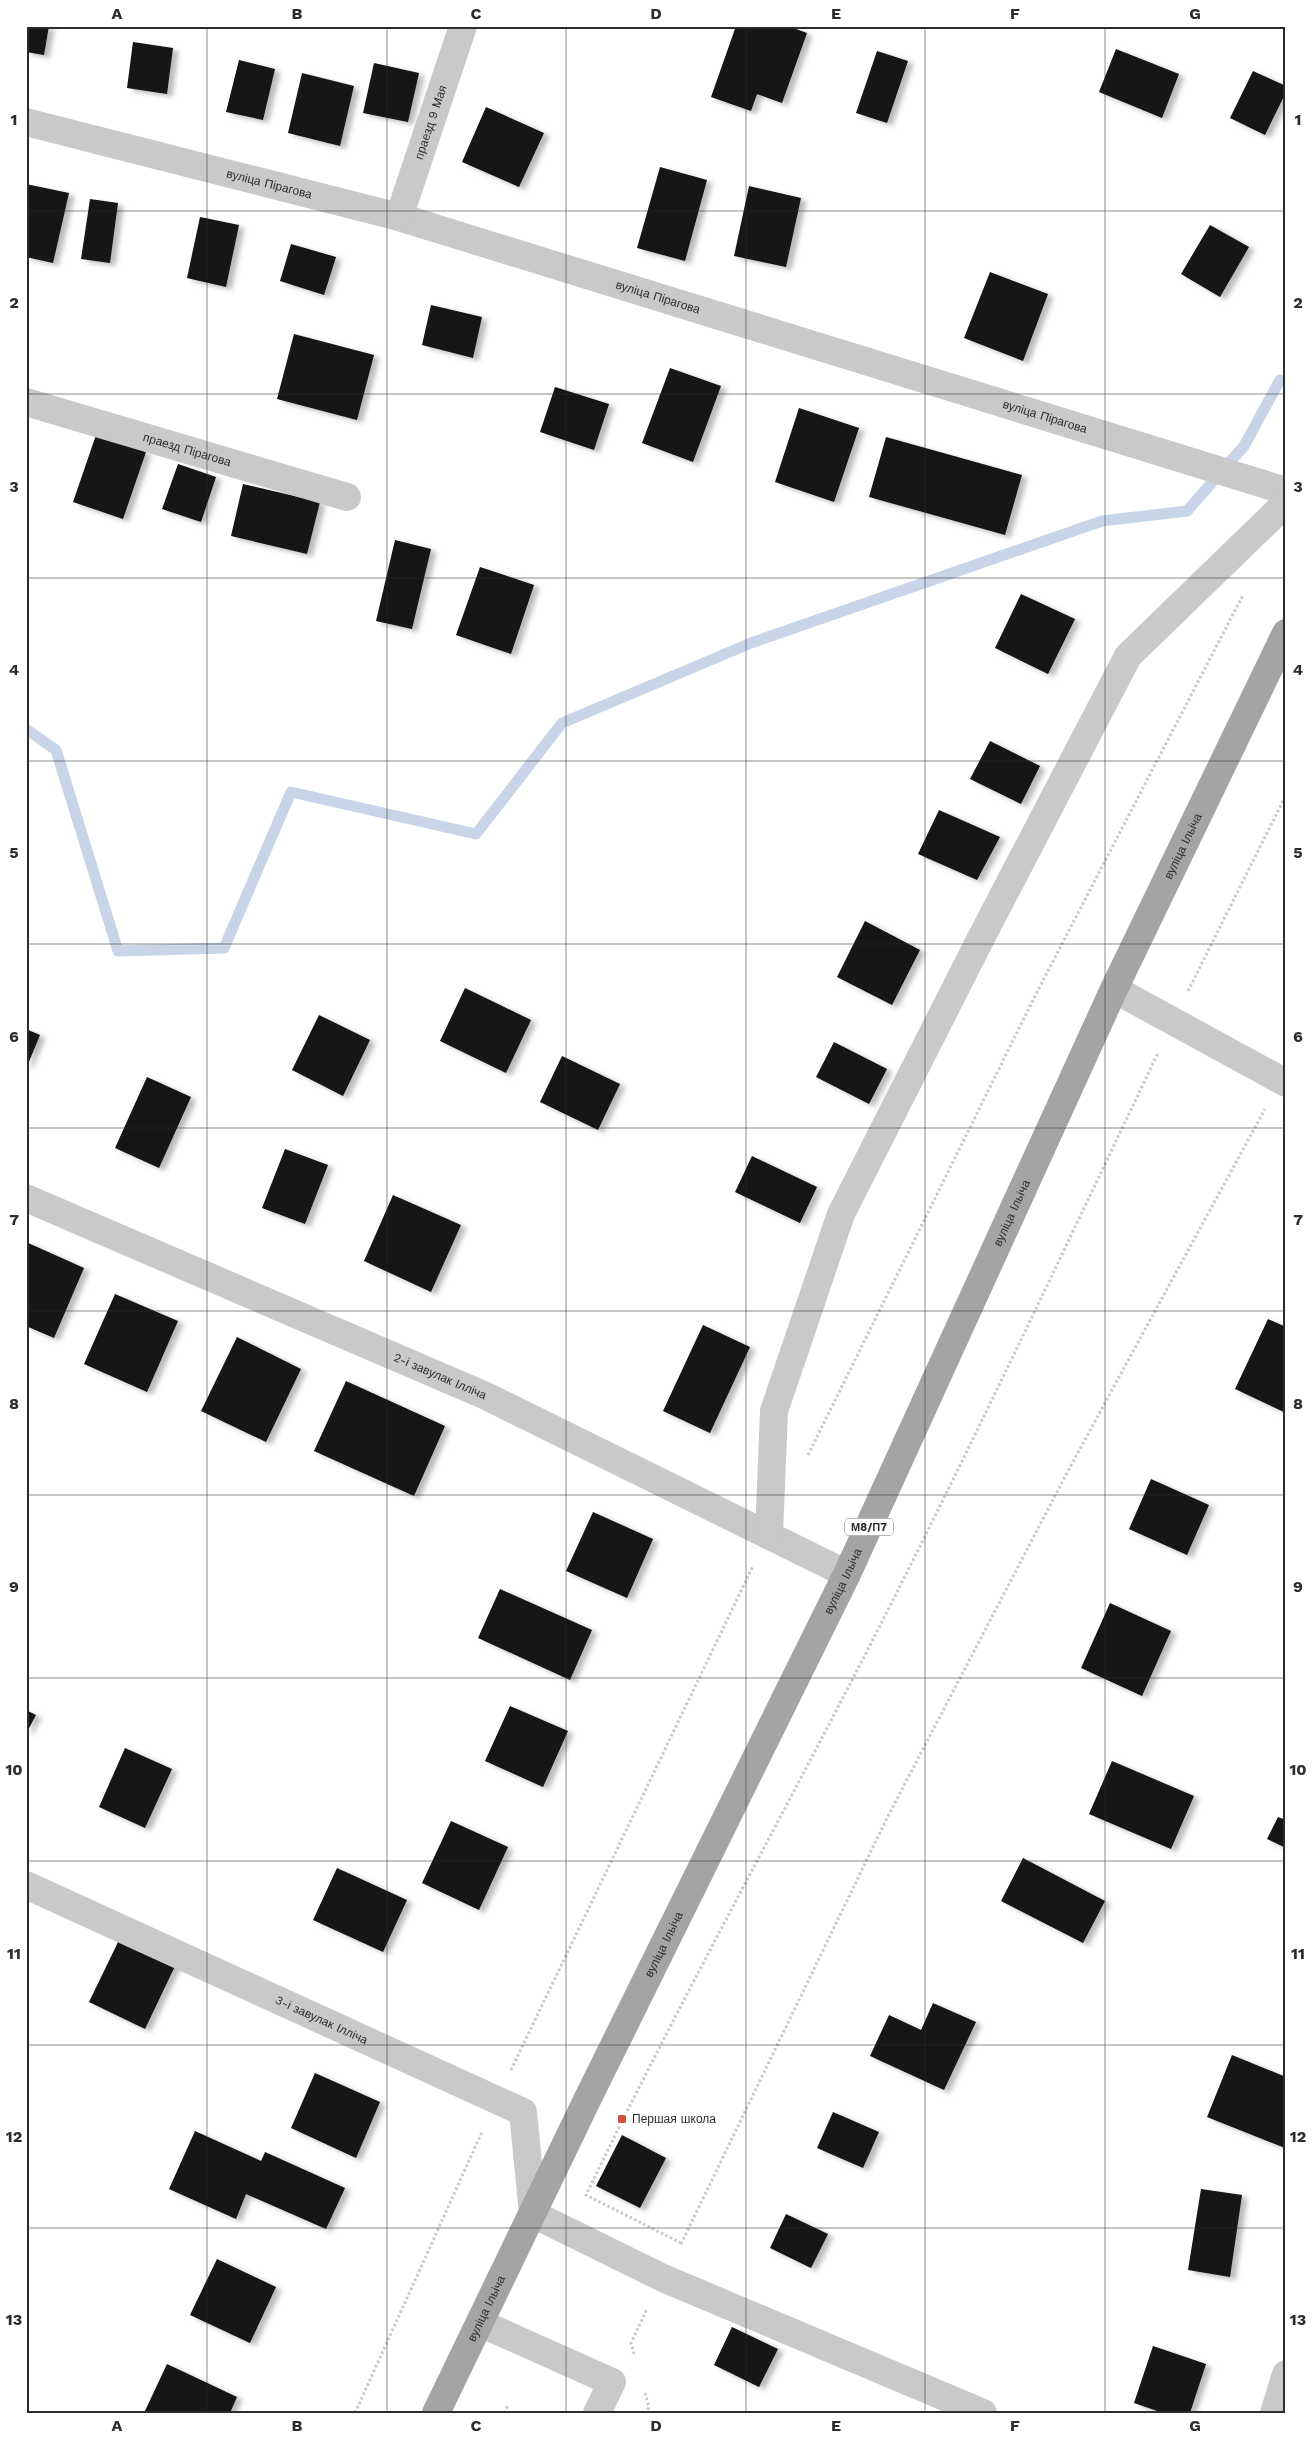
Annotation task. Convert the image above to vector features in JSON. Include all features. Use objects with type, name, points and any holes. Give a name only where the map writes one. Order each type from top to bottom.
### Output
[{"type":"main road","name":"вуліца Ільіча","points":[[436,2413],[847,1574],[1114,989],[1286,633]]},
{"type":"street","name":"праезд 9 Мая","points":[[399,217],[463,26]]},
{"type":"street","name":"вуліца Пірагова","points":[[26,122],[399,217],[1286,491]]},
{"type":"street","name":"праезд Пірагова","points":[[26,402],[347,497]]},
{"type":"street","points":[[769,1535],[774,1411],[846,1205],[980,940],[1128,656],[1286,503]]},
{"type":"street","points":[[1114,989],[1283,1082]]},
{"type":"street","name":"2-і завулак Ілліча","points":[[26,1198],[486,1396],[847,1574]]},
{"type":"street","name":"3-і завулак Ілліча","points":[[26,1885],[523,2112],[533,2214]]},
{"type":"street","points":[[533,2214],[663,2278],[983,2413]]},
{"type":"street","points":[[480,2323],[612,2382],[597,2413]]},
{"type":"street","points":[[1274,2413],[1286,2374]]},
{"type":"path","points":[[804,1464],[1035,996],[1245,592]]},
{"type":"path","points":[[1283,1082],[1069,1469],[886,1820],[681,2243],[586,2195],[653,2057],[866,1652],[1012,1358],[1172,1022],[1286,795]]},
{"type":"path","points":[[355,2413],[497,2100],[769,1535]]},
{"type":"path","points":[[636,2361],[630,2343],[663,2278]]},
{"type":"path","points":[[644,2389],[649,2407],[646,2413]]},
{"type":"path","points":[[504,2413],[508,2405]]},
{"type":"building","points":[[26,26],[49,26],[44,55],[26,52]]},
{"type":"building","points":[[736,26],[788,26],[807,33],[782,103],[757,94],[751,111],[711,97]]},
{"type":"building","points":[[133,42],[173,48],[167,94],[127,88]]},
{"type":"building","points":[[1116,49],[1179,74],[1162,118],[1099,92]]},
{"type":"building","points":[[877,51],[908,61],[887,123],[856,113]]},
{"type":"building","points":[[239,60],[275,69],[263,120],[226,112]]},
{"type":"building","points":[[374,63],[419,73],[408,122],[363,113]]},
{"type":"building","points":[[1253,71],[1286,86],[1286,92],[1265,135],[1230,118]]},
{"type":"building","points":[[302,73],[354,86],[340,146],[288,133]]},
{"type":"building","points":[[486,107],[544,133],[519,187],[462,162]]},
{"type":"building","points":[[660,167],[707,180],[685,261],[637,248]]},
{"type":"building","points":[[26,184],[69,193],[53,263],[26,257]]},
{"type":"building","points":[[749,186],[801,198],[786,267],[734,256]]},
{"type":"building","points":[[90,199],[118,203],[110,263],[81,259]]},
{"type":"building","points":[[200,217],[239,225],[226,287],[187,278]]},
{"type":"building","points":[[1210,225],[1249,247],[1220,297],[1181,274]]},
{"type":"building","points":[[291,244],[336,257],[324,295],[280,281]]},
{"type":"building","points":[[990,272],[1048,294],[1023,361],[964,338]]},
{"type":"building","points":[[431,305],[482,317],[473,358],[422,345]]},
{"type":"building","points":[[294,334],[374,355],[357,420],[277,399]]},
{"type":"building","points":[[670,368],[721,386],[693,462],[642,443]]},
{"type":"building","points":[[555,387],[609,404],[594,450],[540,432]]},
{"type":"building","points":[[799,408],[859,428],[834,502],[775,482]]},
{"type":"building","points":[[96,435],[146,452],[123,519],[73,502]]},
{"type":"building","points":[[886,437],[1022,475],[1005,535],[869,497]]},
{"type":"building","points":[[178,464],[216,477],[201,522],[162,509]]},
{"type":"building","points":[[243,484],[320,502],[307,554],[231,536]]},
{"type":"building","points":[[395,540],[431,549],[412,629],[376,621]]},
{"type":"building","points":[[480,567],[534,585],[511,654],[456,635]]},
{"type":"building","points":[[1021,594],[1075,619],[1048,674],[995,648]]},
{"type":"building","points":[[990,741],[1040,766],[1021,804],[970,779]]},
{"type":"building","points":[[939,810],[1000,837],[977,880],[918,854]]},
{"type":"building","points":[[865,921],[920,950],[892,1005],[837,977]]},
{"type":"building","points":[[465,988],[531,1020],[506,1073],[440,1041]]},
{"type":"building","points":[[319,1015],[370,1040],[343,1096],[292,1070]]},
{"type":"building","points":[[26,1029],[40,1035],[26,1069]]},
{"type":"building","points":[[834,1042],[887,1069],[869,1104],[816,1077]]},
{"type":"building","points":[[562,1056],[620,1084],[598,1130],[540,1102]]},
{"type":"building","points":[[147,1077],[191,1097],[159,1168],[115,1148]]},
{"type":"building","points":[[285,1149],[328,1165],[305,1224],[262,1208]]},
{"type":"building","points":[[752,1156],[817,1187],[800,1223],[735,1192]]},
{"type":"building","points":[[393,1195],[461,1225],[431,1292],[364,1261]]},
{"type":"building","points":[[26,1242],[84,1268],[54,1338],[26,1326]]},
{"type":"building","points":[[115,1294],[178,1321],[147,1392],[84,1364]]},
{"type":"building","points":[[1268,1319],[1286,1327],[1286,1413],[1235,1389]]},
{"type":"building","points":[[703,1325],[750,1347],[710,1433],[663,1411]]},
{"type":"building","points":[[237,1337],[301,1369],[266,1442],[201,1411]]},
{"type":"building","points":[[346,1381],[445,1426],[414,1496],[314,1451]]},
{"type":"building","points":[[1151,1479],[1209,1505],[1187,1555],[1129,1529]]},
{"type":"building","points":[[593,1512],[653,1539],[627,1598],[566,1571]]},
{"type":"building","points":[[500,1589],[592,1630],[570,1680],[478,1638]]},
{"type":"building","points":[[1110,1603],[1171,1631],[1142,1696],[1081,1668]]},
{"type":"building","points":[[510,1706],[568,1731],[543,1787],[485,1761]]},
{"type":"building","points":[[26,1710],[36,1715],[26,1734]]},
{"type":"building","points":[[125,1748],[172,1769],[145,1828],[99,1807]]},
{"type":"building","points":[[1112,1761],[1194,1796],[1171,1849],[1089,1814]]},
{"type":"building","points":[[1278,1817],[1286,1820],[1286,1848],[1267,1839]]},
{"type":"building","points":[[451,1821],[508,1847],[479,1910],[422,1883]]},
{"type":"building","points":[[1023,1858],[1105,1901],[1083,1943],[1001,1901]]},
{"type":"building","points":[[337,1868],[407,1900],[383,1952],[313,1920]]},
{"type":"building","points":[[120,1938],[176,1964],[145,2029],[89,2002]]},
{"type":"building","points":[[933,2003],[976,2022],[944,2090],[870,2056],[889,2015],[921,2030]]},
{"type":"building","points":[[1232,2055],[1286,2077],[1285,2148],[1207,2117]]},
{"type":"building","points":[[315,2073],[380,2102],[356,2158],[291,2128]]},
{"type":"building","points":[[833,2112],[879,2132],[863,2168],[817,2148]]},
{"type":"building","points":[[195,2131],[261,2161],[265,2152],[345,2188],[326,2229],[246,2194],[236,2219],[169,2189]]},
{"type":"building","points":[[622,2135],[666,2158],[640,2208],[596,2186]]},
{"type":"building","points":[[1201,2189],[1242,2195],[1230,2277],[1188,2270]]},
{"type":"building","points":[[786,2214],[828,2234],[811,2268],[770,2248]]},
{"type":"building","points":[[217,2259],[276,2287],[250,2343],[190,2315]]},
{"type":"building","points":[[732,2327],[778,2349],[759,2387],[714,2365]]},
{"type":"building","points":[[1153,2346],[1206,2364],[1190,2413],[1163,2413],[1134,2403]]},
{"type":"building","points":[[167,2364],[237,2397],[230,2413],[144,2413]]},
{"type":"waterway","points":[[26,729],[56,750],[118,951],[224,948],[291,792],[476,834],[562,723],[751,643],[1102,521],[1187,511],[1244,446],[1280,380]]},
{"type":"place","name":"Першая школа","points":[[622,2119]]}]
